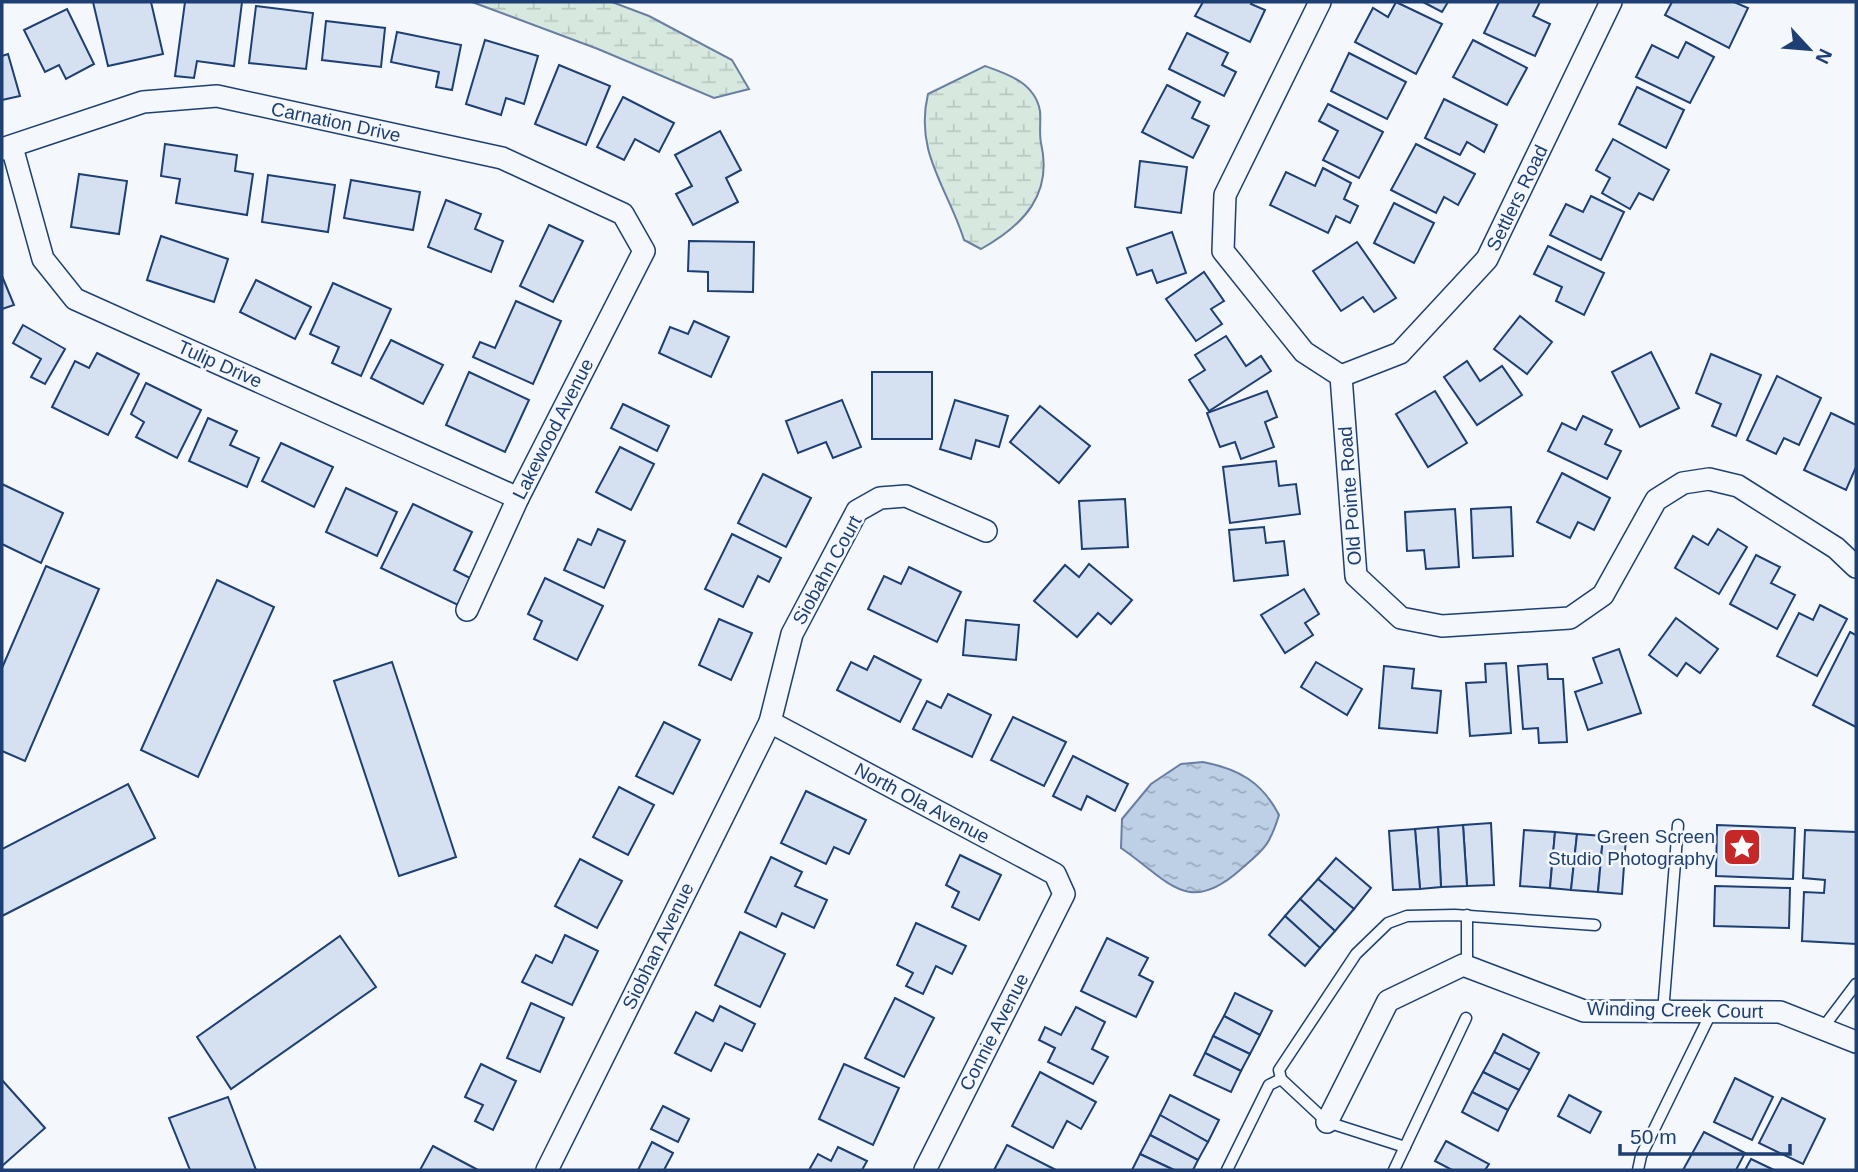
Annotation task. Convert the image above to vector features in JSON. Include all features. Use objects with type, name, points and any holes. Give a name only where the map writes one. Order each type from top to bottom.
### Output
[{"type":"street","points":[[1320,2],[1224,195],[1223,251],[1304,352],[1341,376]]},
{"type":"street","name":"Settlers Road","points":[[1341,376],[1400,353],[1488,259],[1611,2]]},
{"type":"street","name":"Carnation Drive","points":[[7,148],[143,102],[217,96],[502,158],[623,214],[645,251]]},
{"type":"street","name":"Tulip Drive","points":[[7,148],[43,259],[75,299],[518,498]]},
{"type":"street","name":"Lakewood Avenue","points":[[467,610],[518,498],[645,251]]},
{"type":"street","name":"Old Pointe Road","points":[[1341,376],[1356,576],[1401,618],[1442,626],[1570,618],[1603,595],[1656,500],[1683,483],[1709,479],[1738,486],[1836,548],[1856,567]]},
{"type":"street","name":"Siobahn Court","points":[[769,722],[792,635],[857,511],[880,498],[906,496],[986,531]]},
{"type":"street","name":"North Ola Avenue","points":[[769,722],[1055,874],[1063,894]]},
{"type":"street","name":"Siobhan Avenue","points":[[547,1170],[769,722]]},
{"type":"street","name":"Connie Avenue","points":[[925,1170],[1063,894]]},
{"type":"street","points":[[1327,1122],[1388,1001],[1463,965],[1467,966]]},
{"type":"street","name":"Winding Creek Court","points":[[1467,966],[1584,1011],[1780,1012],[1856,1042]]},
{"type":"lane","points":[[1662,1012],[1678,825]]},
{"type":"lane","points":[[1467,915],[1467,966]]},
{"type":"lane","points":[[1405,1147],[1327,1122],[1281,1079],[1279,1070],[1283,1060],[1356,954],[1388,923],[1407,916],[1467,915],[1595,925]]},
{"type":"lane","points":[[1822,1029],[1856,984]]},
{"type":"lane","points":[[1638,1170],[1641,1156],[1711,1013]]},
{"type":"lane","points":[[1394,1170],[1466,1018]]},
{"type":"lane","points":[[1227,1170],[1269,1085],[1281,1079]]},
{"type":"green space","points":[[472,2],[612,2],[649,16],[732,60],[749,89],[714,98],[598,49]]},
{"type":"green space","points":[[985,66],[1011,76],[1033,93],[1040,111],[1040,139],[1044,161],[1039,193],[1032,206],[1010,229],[981,249],[964,240],[929,152],[925,115],[928,94]]},
{"type":"water","points":[[1203,762],[1228,769],[1248,779],[1265,794],[1279,815],[1269,841],[1248,863],[1222,884],[1206,891],[1191,892],[1178,889],[1165,881],[1121,848],[1122,819],[1151,784],[1181,764]]},
{"type":"building","points":[[93,2],[151,2],[163,54],[108,66]]},
{"type":"building","points":[[185,2],[242,2],[234,66],[197,61],[194,78],[175,76]]},
{"type":"building","points":[[1203,2],[1252,2],[1251,4],[1265,10],[1250,42],[1195,16]]},
{"type":"building","points":[[1396,2],[1442,24],[1416,74],[1355,42],[1373,8],[1388,17]]},
{"type":"building","points":[[1423,2],[1448,2],[1442,12]]},
{"type":"building","points":[[1499,2],[1540,2],[1533,16],[1550,24],[1535,56],[1484,33]]},
{"type":"building","points":[[1672,2],[1734,2],[1748,8],[1729,48],[1665,15]]},
{"type":"building","points":[[256,6],[313,13],[306,69],[249,63]]},
{"type":"building","points":[[67,9],[94,64],[66,79],[59,65],[45,72],[24,30]]},
{"type":"building","points":[[326,21],[385,28],[381,67],[322,60]]},
{"type":"building","points":[[397,32],[461,45],[452,90],[436,87],[439,72],[391,62]]},
{"type":"building","points":[[1187,33],[1228,53],[1222,65],[1236,72],[1224,96],[1169,69]]},
{"type":"building","points":[[485,40],[538,56],[524,104],[506,98],[501,115],[466,104]]},
{"type":"building","points":[[1473,40],[1527,68],[1507,105],[1453,77]]},
{"type":"building","points":[[1686,42],[1714,57],[1690,103],[1636,77],[1652,45],[1678,58]]},
{"type":"building","points":[[1349,53],[1406,82],[1387,119],[1331,91]]},
{"type":"building","points":[[8,54],[20,96],[2,100],[2,56]]},
{"type":"building","points":[[559,65],[610,86],[586,145],[535,124]]},
{"type":"building","points":[[1167,85],[1200,102],[1192,118],[1209,126],[1193,158],[1142,132]]},
{"type":"building","points":[[1637,87],[1684,110],[1666,148],[1619,124]]},
{"type":"building","points":[[623,97],[674,123],[659,152],[635,139],[624,160],[597,147]]},
{"type":"building","points":[[1444,99],[1497,125],[1484,152],[1467,142],[1460,155],[1425,138]]},
{"type":"building","points":[[1328,104],[1383,132],[1359,178],[1323,160],[1338,131],[1319,121]]},
{"type":"building","points":[[720,131],[741,170],[726,178],[738,202],[693,225],[676,194],[692,186],[675,155]]},
{"type":"building","points":[[1613,139],[1669,170],[1653,200],[1639,193],[1630,209],[1602,193],[1610,178],[1596,170]]},
{"type":"building","points":[[165,144],[237,155],[235,171],[253,174],[247,215],[176,203],[180,179],[161,176]]},
{"type":"building","points":[[1416,144],[1475,174],[1458,205],[1444,197],[1436,213],[1391,190]]},
{"type":"building","points":[[1140,161],[1187,167],[1181,213],[1135,207]]},
{"type":"building","points":[[1323,168],[1351,183],[1344,199],[1358,206],[1350,223],[1336,216],[1328,233],[1270,205],[1286,172],[1315,186]]},
{"type":"building","points":[[79,174],[127,181],[119,234],[71,227]]},
{"type":"building","points":[[268,175],[335,185],[328,232],[262,222]]},
{"type":"building","points":[[351,180],[420,192],[413,230],[344,218]]},
{"type":"building","points":[[1591,196],[1624,212],[1601,260],[1550,235],[1566,204],[1583,212]]},
{"type":"building","points":[[446,200],[481,214],[475,229],[503,241],[491,272],[428,247]]},
{"type":"building","points":[[1394,203],[1434,223],[1414,263],[1374,243]]},
{"type":"building","points":[[549,225],[583,241],[553,302],[520,286]]},
{"type":"building","points":[[1172,232],[1186,273],[1157,283],[1152,270],[1137,275],[1127,248]]},
{"type":"building","points":[[161,236],[228,259],[214,302],[147,280]]},
{"type":"building","points":[[689,241],[754,242],[753,292],[708,291],[708,272],[688,271]]},
{"type":"building","points":[[1357,242],[1396,298],[1374,312],[1363,297],[1341,311],[1313,271]]},
{"type":"building","points":[[1548,246],[1604,273],[1584,315],[1556,301],[1562,287],[1534,274]]},
{"type":"building","points":[[1204,272],[1224,301],[1211,309],[1222,324],[1196,341],[1166,299]]},
{"type":"building","points":[[2,276],[14,305],[2,309]]},
{"type":"building","points":[[256,280],[311,307],[295,339],[240,312]]},
{"type":"building","points":[[333,283],[391,309],[361,376],[332,363],[339,347],[310,334]]},
{"type":"building","points":[[516,301],[561,321],[533,384],[473,357],[480,342],[495,348]]},
{"type":"building","points":[[1520,316],[1552,342],[1527,374],[1494,349]]},
{"type":"building","points":[[694,321],[729,337],[711,377],[659,353],[670,327],[688,334]]},
{"type":"building","points":[[23,325],[65,349],[45,384],[31,377],[41,359],[13,343]]},
{"type":"building","points":[[1226,336],[1246,366],[1261,356],[1271,371],[1209,411],[1189,380],[1205,370],[1195,355]]},
{"type":"building","points":[[391,340],[443,365],[423,404],[371,378]]},
{"type":"building","points":[[1651,352],[1679,408],[1640,427],[1612,372]]},
{"type":"building","points":[[97,353],[139,374],[108,435],[52,407],[75,361],[89,368]]},
{"type":"building","points":[[1711,354],[1761,375],[1736,436],[1712,426],[1721,404],[1696,393]]},
{"type":"building","points":[[1467,361],[1480,381],[1502,366],[1522,395],[1477,425],[1444,377]]},
{"type":"building","points":[[469,372],[529,400],[505,452],[446,425]]},
{"type":"building","points":[[872,372],[932,372],[932,439],[872,439]]},
{"type":"building","points":[[1777,376],[1821,398],[1799,445],[1784,438],[1776,454],[1747,440]]},
{"type":"building","points":[[146,383],[201,410],[177,458],[136,437],[144,422],[131,414]]},
{"type":"building","points":[[1267,391],[1277,417],[1265,422],[1274,447],[1241,459],[1235,442],[1220,447],[1207,413]]},
{"type":"building","points":[[1435,391],[1467,443],[1428,467],[1396,414]]},
{"type":"building","points":[[842,400],[861,447],[833,458],[826,442],[798,453],[786,421]]},
{"type":"building","points":[[955,400],[1008,416],[999,447],[976,440],[971,459],[940,449]]},
{"type":"building","points":[[623,404],[669,426],[657,451],[611,428]]},
{"type":"building","points":[[1040,406],[1090,446],[1059,483],[1010,442]]},
{"type":"building","points":[[1831,413],[1856,425],[1856,467],[1846,490],[1804,470]]},
{"type":"building","points":[[1583,416],[1612,430],[1605,444],[1621,451],[1607,479],[1548,451],[1562,423],[1576,430]]},
{"type":"building","points":[[208,418],[237,431],[230,445],[259,458],[247,487],[189,461]]},
{"type":"building","points":[[281,443],[333,467],[314,507],[262,481]]},
{"type":"building","points":[[620,447],[654,464],[631,510],[596,492]]},
{"type":"building","points":[[1276,461],[1279,486],[1296,484],[1300,514],[1230,523],[1223,467]]},
{"type":"building","points":[[1562,473],[1610,498],[1594,530],[1578,522],[1570,538],[1537,522]]},
{"type":"building","points":[[763,474],[811,498],[786,547],[738,523]]},
{"type":"building","points":[[2,484],[63,513],[41,563],[2,544]]},
{"type":"building","points":[[346,488],[397,512],[377,556],[326,532]]},
{"type":"building","points":[[1125,499],[1128,547],[1082,549],[1079,501]]},
{"type":"building","points":[[413,504],[472,532],[454,570],[474,580],[460,606],[381,568]]},
{"type":"building","points":[[1511,507],[1513,556],[1473,558],[1471,509]]},
{"type":"building","points":[[1455,509],[1459,567],[1426,569],[1424,550],[1407,551],[1405,512]]},
{"type":"building","points":[[1264,527],[1266,543],[1284,541],[1288,575],[1234,581],[1229,530]]},
{"type":"building","points":[[598,529],[625,541],[604,588],[564,570],[578,539],[591,545]]},
{"type":"building","points":[[1718,529],[1747,547],[1719,594],[1675,568],[1693,536],[1708,545]]},
{"type":"building","points":[[732,534],[781,558],[769,582],[758,576],[743,607],[705,589]]},
{"type":"building","points":[[1756,555],[1780,567],[1771,583],[1795,595],[1777,629],[1730,604]]},
{"type":"building","points":[[1089,564],[1132,600],[1111,624],[1098,613],[1077,637],[1034,601],[1065,565],[1079,577]]},
{"type":"building","points":[[46,566],[99,589],[25,761],[2,751],[2,668]]},
{"type":"building","points":[[909,567],[961,592],[937,642],[868,609],[884,576],[901,584]]},
{"type":"building","points":[[545,578],[603,606],[577,660],[534,639],[542,621],[528,614]]},
{"type":"building","points":[[217,580],[274,607],[198,777],[141,750]]},
{"type":"building","points":[[1304,589],[1319,614],[1305,623],[1313,635],[1285,653],[1261,615]]},
{"type":"building","points":[[1820,605],[1847,619],[1817,676],[1777,656],[1799,613],[1813,620]]},
{"type":"building","points":[[1676,618],[1718,649],[1700,673],[1686,663],[1677,676],[1649,655]]},
{"type":"building","points":[[719,619],[752,633],[731,680],[699,665]]},
{"type":"building","points":[[966,620],[1019,625],[1016,660],[963,655]]},
{"type":"building","points":[[1850,632],[1856,635],[1856,727],[1813,705]]},
{"type":"building","points":[[1619,649],[1641,713],[1588,730],[1575,692],[1602,683],[1593,658]]},
{"type":"building","points":[[874,656],[921,680],[900,722],[837,690],[851,662],[867,670]]},
{"type":"building","points":[[392,662],[456,857],[399,876],[334,681]]},
{"type":"building","points":[[1316,662],[1362,689],[1347,715],[1301,687]]},
{"type":"building","points":[[1506,663],[1511,733],[1470,736],[1466,683],[1486,682],[1485,664]]},
{"type":"building","points":[[1547,664],[1548,679],[1563,679],[1567,742],[1539,743],[1538,728],[1523,729],[1518,666]]},
{"type":"building","points":[[1384,666],[1414,669],[1412,688],[1441,691],[1437,733],[1379,728]]},
{"type":"building","points":[[948,694],[991,715],[972,757],[913,729],[927,701],[941,708]]},
{"type":"building","points":[[1013,717],[1066,742],[1044,786],[991,760]]},
{"type":"building","points":[[664,722],[700,740],[673,794],[636,776]]},
{"type":"building","points":[[1073,756],[1128,784],[1115,811],[1087,796],[1081,810],[1053,796]]},
{"type":"building","points":[[128,784],[155,838],[2,916],[2,849]]},
{"type":"building","points":[[619,787],[654,805],[628,855],[593,837]]},
{"type":"building","points":[[806,791],[866,820],[849,854],[834,847],[826,864],[781,843]]},
{"type":"building","points":[[1491,823],[1494,885],[1467,886],[1463,825]]},
{"type":"building","points":[[1463,825],[1467,886],[1441,887],[1438,827]]},
{"type":"building","points":[[1717,825],[1795,828],[1793,879],[1716,876]]},
{"type":"building","points":[[1438,827],[1441,887],[1420,889],[1415,829]]},
{"type":"building","points":[[1415,829],[1420,889],[1393,890],[1389,831]]},
{"type":"building","points":[[1524,830],[1555,832],[1550,888],[1520,886]]},
{"type":"building","points":[[1805,830],[1856,832],[1856,944],[1802,941],[1804,892],[1824,893],[1825,880],[1803,878]]},
{"type":"building","points":[[1555,832],[1577,834],[1571,890],[1550,888]]},
{"type":"building","points":[[1577,834],[1603,836],[1598,892],[1571,890]]},
{"type":"building","points":[[1603,836],[1626,837],[1622,894],[1598,892]]},
{"type":"building","points":[[960,855],[1001,875],[979,920],[952,907],[959,892],[946,885]]},
{"type":"building","points":[[771,857],[802,872],[795,886],[827,900],[814,928],[782,913],[776,927],[745,912]]},
{"type":"building","points":[[1336,858],[1371,888],[1354,909],[1318,879]]},
{"type":"building","points":[[580,859],[622,881],[597,928],[555,906]]},
{"type":"building","points":[[1318,879],[1354,909],[1335,931],[1300,899]]},
{"type":"building","points":[[1715,886],[1790,888],[1789,928],[1714,926]]},
{"type":"building","points":[[1300,899],[1335,931],[1320,948],[1285,916]]},
{"type":"building","points":[[1285,916],[1320,948],[1305,966],[1269,935]]},
{"type":"building","points":[[916,923],[966,946],[952,974],[936,966],[923,994],[906,986],[913,973],[897,965]]},
{"type":"building","points":[[740,932],[785,954],[760,1007],[715,985]]},
{"type":"building","points":[[565,935],[598,951],[572,1005],[522,982],[536,955],[552,963]]},
{"type":"building","points":[[340,936],[376,987],[231,1089],[197,1037]]},
{"type":"building","points":[[1107,938],[1148,958],[1139,975],[1153,982],[1136,1017],[1081,991]]},
{"type":"building","points":[[1235,993],[1272,1011],[1260,1035],[1224,1016]]},
{"type":"building","points":[[895,998],[934,1018],[904,1077],[865,1058]]},
{"type":"building","points":[[531,1003],[564,1018],[540,1072],[507,1058]]},
{"type":"building","points":[[720,1006],[755,1024],[742,1051],[725,1043],[711,1071],[675,1053],[696,1012],[713,1021]]},
{"type":"building","points":[[1076,1007],[1105,1022],[1092,1049],[1108,1057],[1093,1084],[1048,1062],[1055,1048],[1039,1040],[1045,1027],[1061,1035]]},
{"type":"building","points":[[1224,1016],[1260,1035],[1250,1054],[1213,1036]]},
{"type":"building","points":[[1503,1034],[1539,1053],[1530,1070],[1494,1052]]},
{"type":"building","points":[[1213,1036],[1250,1054],[1241,1071],[1205,1053]]},
{"type":"building","points":[[1494,1052],[1530,1070],[1519,1090],[1483,1072]]},
{"type":"building","points":[[1205,1053],[1241,1071],[1231,1092],[1194,1075]]},
{"type":"building","points":[[481,1064],[516,1081],[493,1130],[475,1121],[483,1105],[465,1097]]},
{"type":"building","points":[[844,1064],[899,1088],[873,1145],[819,1119]]},
{"type":"building","points":[[1040,1072],[1096,1102],[1081,1129],[1067,1121],[1053,1148],[1012,1126]]},
{"type":"building","points":[[1483,1072],[1519,1090],[1508,1110],[1472,1092]]},
{"type":"building","points":[[1735,1078],[1773,1097],[1752,1140],[1714,1122]]},
{"type":"building","points":[[2,1080],[45,1128],[2,1166]]},
{"type":"building","points":[[1472,1092],[1508,1110],[1498,1131],[1462,1112]]},
{"type":"building","points":[[1170,1095],[1219,1120],[1208,1142],[1160,1115]]},
{"type":"building","points":[[1569,1095],[1601,1112],[1590,1133],[1558,1116]]},
{"type":"building","points":[[228,1097],[256,1170],[190,1170],[169,1118]]},
{"type":"building","points":[[1782,1098],[1825,1119],[1803,1164],[1759,1143]]},
{"type":"building","points":[[663,1106],[689,1119],[678,1142],[651,1129]]},
{"type":"building","points":[[1160,1115],[1208,1142],[1198,1160],[1150,1135]]},
{"type":"building","points":[[1704,1132],[1745,1153],[1736,1170],[1683,1170]]},
{"type":"building","points":[[1150,1135],[1198,1160],[1193,1170],[1174,1170],[1140,1154]]},
{"type":"building","points":[[1446,1141],[1489,1164],[1485,1170],[1452,1170],[1435,1161]]},
{"type":"building","points":[[652,1142],[673,1153],[664,1170],[638,1170]]},
{"type":"building","points":[[1007,1145],[1056,1170],[994,1170]]},
{"type":"building","points":[[433,1146],[478,1170],[420,1170]]},
{"type":"building","points":[[838,1147],[867,1161],[862,1170],[809,1170],[818,1154],[831,1161]]},
{"type":"building","points":[[1140,1154],[1174,1170],[1132,1170]]},
{"type":"building","points":[[1751,1159],[1774,1170],[1745,1170]]},
{"type":"place","name":"Green Screen Studio Photography","points":[[1742,847]]}]
